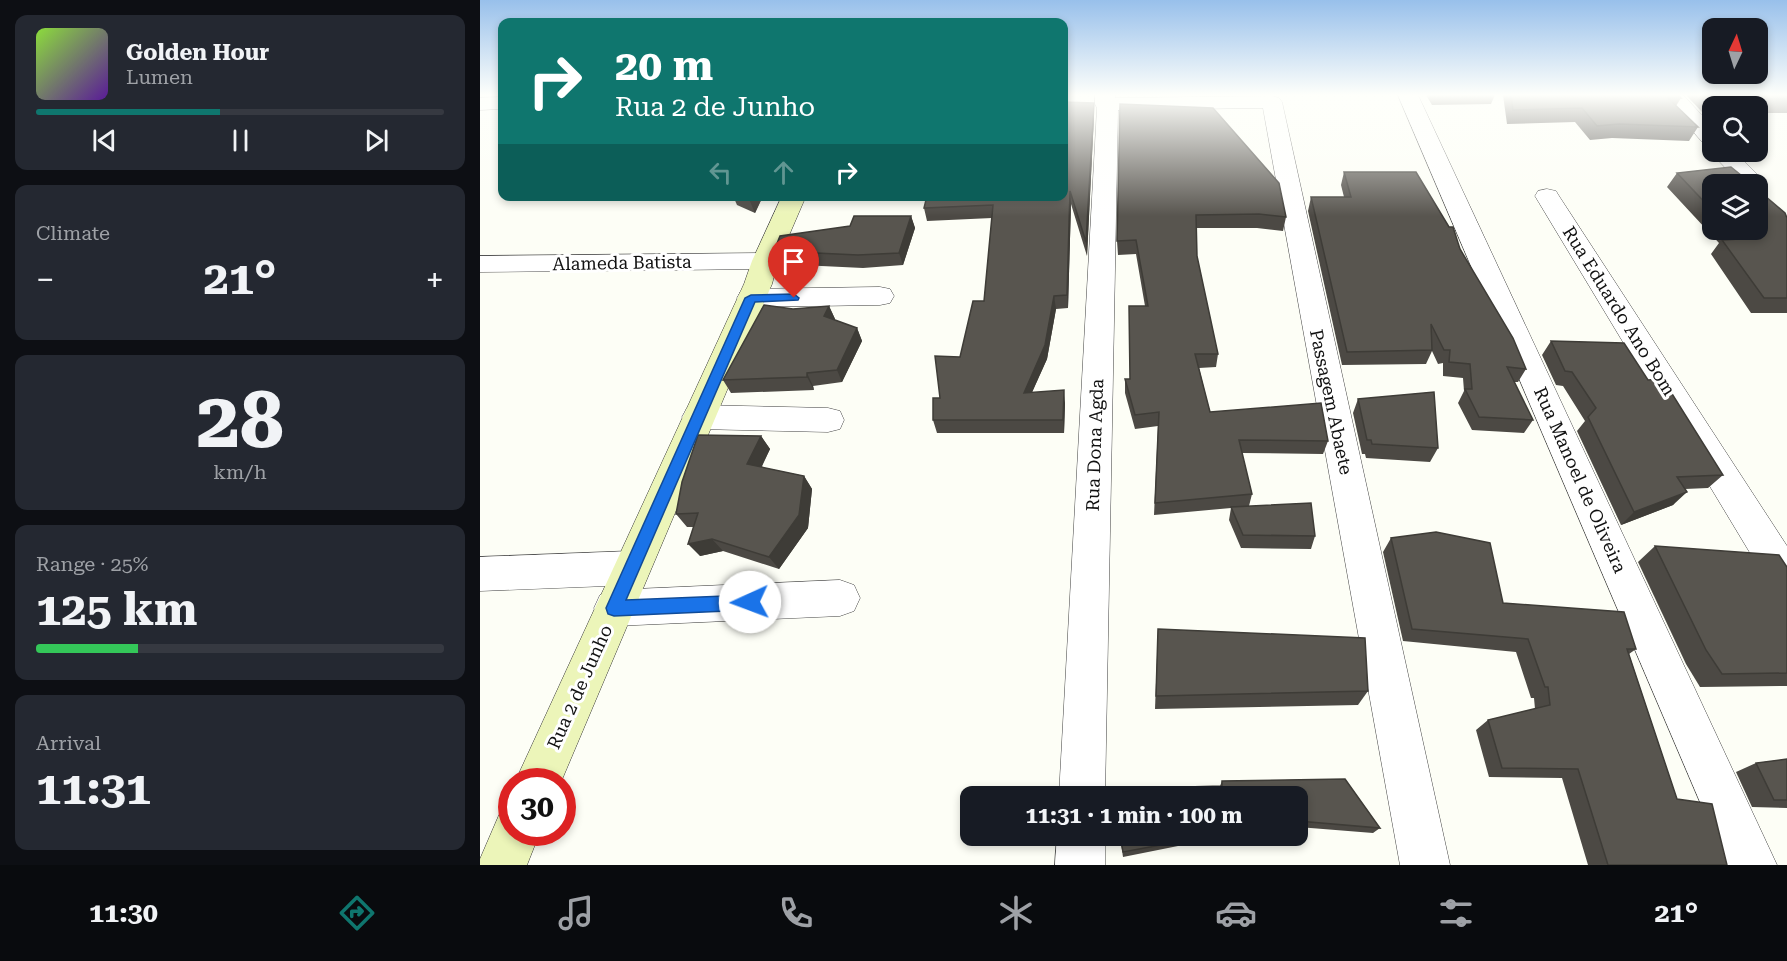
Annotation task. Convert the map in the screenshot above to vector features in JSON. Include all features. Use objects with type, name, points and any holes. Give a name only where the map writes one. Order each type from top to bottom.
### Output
[{"type":"street","name":"Rua Dona Agda","points":[[1082,786],[1107,135]]},
{"type":"street","name":"Passagem Abaete","points":[[1279,135],[1425,865]]},
{"type":"street","name":"Rua Manoel de Oliveira","points":[[1426,135],[1752,865]]},
{"type":"street","points":[[1733,162],[1744,174]]},
{"type":"street","name":"Rua Eduardo Ano Bom","points":[[1547,196],[1787,579]]},
{"type":"street","name":"Rua 2 de Junho","points":[[544,768],[792,201]]},
{"type":"street","name":"Alameda Batista","points":[[480,264],[765,261]]},
{"type":"street","points":[[751,298],[880,296]]},
{"type":"street","points":[[698,417],[828,420]]},
{"type":"street","points":[[480,574],[632,568]]},
{"type":"street","points":[[614,608],[840,598]]},
{"type":"street","points":[[502,865],[510,846]]},
{"type":"street","points":[[1080,865],[1081,846]]},
{"type":"building","points":[[1068,135],[1092,135],[1086,242],[1070,191],[1067,295],[1054,296],[1045,345],[1024,393],[1064,390],[1063,420],[933,420],[933,398],[940,398],[935,356],[960,357],[973,301],[984,301],[993,205],[924,208],[926,201],[1068,201]]},
{"type":"building","points":[[1119,135],[1237,135],[1279,183],[1286,217],[1259,214],[1196,215],[1197,256],[1218,354],[1195,354],[1210,412],[1321,403],[1328,441],[1239,440],[1252,494],[1155,503],[1159,412],[1135,415],[1125,379],[1130,379],[1129,306],[1148,306],[1136,240],[1117,241]]},
{"type":"building","points":[[1731,167],[1740,174],[1702,174],[1702,199],[1677,173]]},
{"type":"building","points":[[1344,172],[1416,172],[1449,227],[1453,227],[1460,249],[1513,338],[1526,369],[1507,367],[1533,420],[1479,417],[1465,389],[1472,389],[1470,364],[1449,362],[1450,350],[1444,350],[1431,324],[1432,350],[1347,352],[1311,197],[1351,197]]},
{"type":"building","points":[[1768,199],[1785,213],[1787,218],[1787,298],[1764,298],[1722,240],[1768,240]]},
{"type":"building","points":[[854,216],[911,216],[899,253],[858,255],[774,251],[780,236],[850,226]]},
{"type":"building","points":[[764,305],[793,309],[829,306],[824,316],[857,328],[837,370],[807,373],[807,377],[723,380]]},
{"type":"building","points":[[1551,341],[1624,343],[1648,380],[1662,379],[1664,381],[1723,475],[1677,477],[1687,492],[1634,512],[1588,417],[1596,408],[1572,372],[1565,371]]},
{"type":"building","points":[[1434,392],[1438,448],[1372,444],[1371,440],[1367,440],[1358,399]]},
{"type":"building","points":[[698,435],[761,436],[747,464],[804,476],[799,515],[769,557],[712,539],[688,544],[698,513],[676,514],[682,482]]},
{"type":"building","points":[[1311,503],[1315,536],[1243,535],[1231,507]]},
{"type":"building","points":[[1436,532],[1490,543],[1503,603],[1624,612],[1636,649],[1627,649],[1677,799],[1712,804],[1727,865],[1608,865],[1578,769],[1502,768],[1488,720],[1550,705],[1548,687],[1545,687],[1528,639],[1412,629],[1391,538]]},
{"type":"building","points":[[1655,546],[1779,555],[1787,567],[1787,673],[1722,674],[1706,650]]},
{"type":"building","points":[[1158,629],[1365,638],[1368,691],[1156,696]]},
{"type":"building","points":[[1787,759],[1787,800],[1774,800],[1756,763]]},
{"type":"building","points":[[1345,779],[1380,828],[1308,822],[1308,786],[1222,786],[1222,781]]},
{"type":"building","points":[[1122,846],[1156,846],[1123,852]]},
{"type":"route","points":[[750,602],[614,608],[751,298],[794,298]]}]
